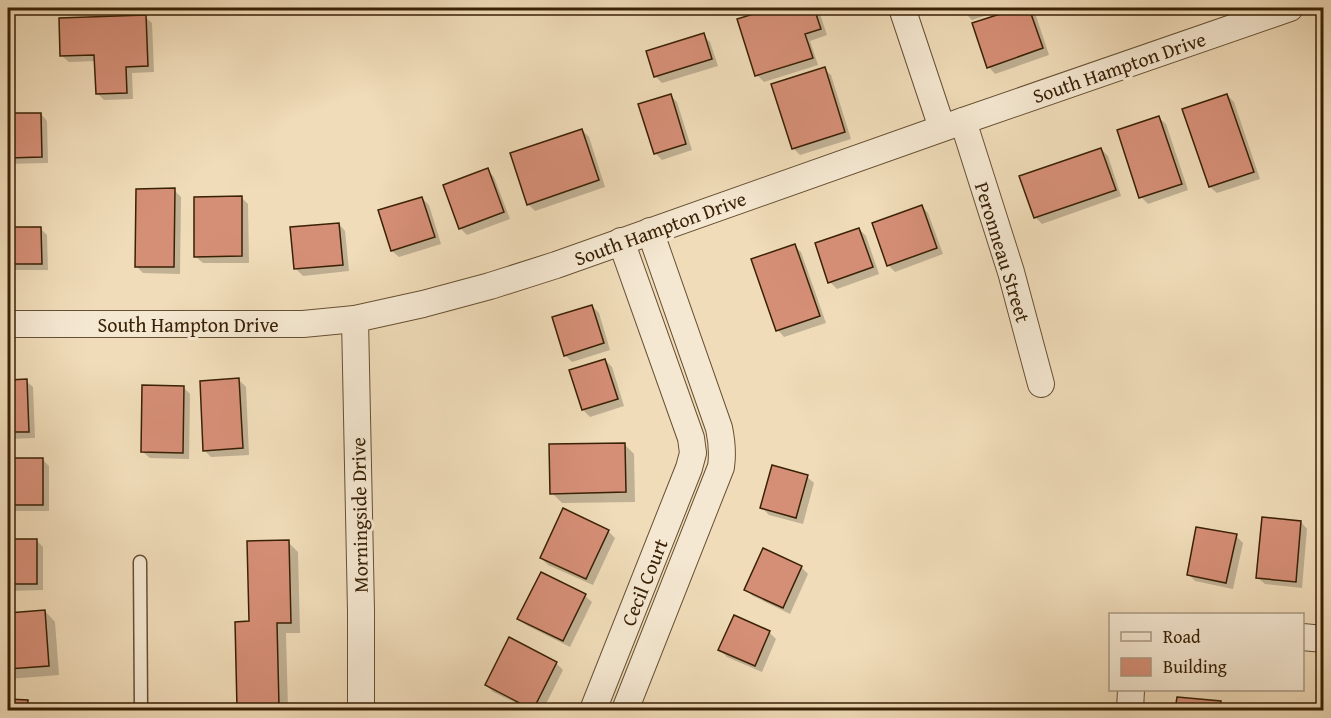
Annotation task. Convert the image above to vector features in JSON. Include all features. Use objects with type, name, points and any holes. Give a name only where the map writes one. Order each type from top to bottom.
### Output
[{"type":"street","name":"Peronneau Street","points":[[902,8],[953,124],[1011,272],[1041,384]]},
{"type":"street","name":"South Hampton Drive","points":[[8,324],[303,324],[355,319],[423,304],[556,265],[953,124],[1290,8]]},
{"type":"street","name":"Cecil Court","points":[[625,711],[721,467],[723,454],[719,428],[650,231]]},
{"type":"street","points":[[621,241],[691,438],[693,453],[723,454]]},
{"type":"street","name":"Morningside Drive","points":[[355,319],[361,711]]},
{"type":"street","name":"Cecil Court","points":[[593,711],[693,453]]},
{"type":"street","points":[[1304,637],[1323,639]]},
{"type":"street","points":[[1130,711],[1131,691]]},
{"type":"lane","points":[[140,562],[141,711]]},
{"type":"building","points":[[773,8],[814,8],[821,29],[805,34],[813,58],[755,76],[737,19]]},
{"type":"building","points":[[1019,8],[1029,8],[1043,48],[987,68],[972,23]]},
{"type":"building","points":[[146,15],[148,66],[126,67],[127,93],[96,94],[94,55],[60,56],[59,18]]},
{"type":"building","points":[[704,33],[712,59],[654,77],[646,51]]},
{"type":"building","points":[[825,67],[845,132],[792,149],[771,84]]},
{"type":"building","points":[[671,94],[686,144],[654,154],[638,104]]},
{"type":"building","points":[[1227,94],[1254,172],[1209,187],[1182,109]]},
{"type":"building","points":[[8,113],[41,113],[42,157],[8,158]]},
{"type":"building","points":[[1159,116],[1182,184],[1139,198],[1117,130]]},
{"type":"building","points":[[582,129],[599,180],[527,205],[510,153]]},
{"type":"building","points":[[1101,148],[1116,190],[1034,218],[1019,176]]},
{"type":"building","points":[[488,168],[504,212],[459,229],[443,185]]},
{"type":"building","points":[[175,188],[174,267],[135,267],[136,189]]},
{"type":"building","points":[[8,193],[9,227],[41,227],[42,264],[8,264]]},
{"type":"building","points":[[242,196],[242,256],[194,257],[194,197]]},
{"type":"building","points":[[422,197],[435,237],[391,251],[378,210]]},
{"type":"building","points":[[922,205],[937,248],[887,266],[872,223]]},
{"type":"building","points":[[339,223],[343,265],[294,269],[290,227]]},
{"type":"building","points":[[859,228],[873,267],[828,283],[815,243]]},
{"type":"building","points":[[795,244],[820,316],[776,331],[751,259]]},
{"type":"building","points":[[592,305],[604,343],[564,356],[552,317]]},
{"type":"building","points":[[605,359],[618,399],[582,410],[569,370]]},
{"type":"building","points":[[239,378],[243,448],[203,451],[200,381]]},
{"type":"building","points":[[27,379],[29,432],[8,432],[8,380]]},
{"type":"building","points":[[142,385],[184,386],[183,453],[141,452]]},
{"type":"building","points":[[625,443],[626,492],[550,494],[549,444]]},
{"type":"building","points":[[8,458],[43,458],[43,505],[8,505]]},
{"type":"building","points":[[772,465],[808,475],[796,518],[760,508]]},
{"type":"building","points":[[563,508],[609,530],[586,579],[540,558]]},
{"type":"building","points":[[1320,512],[1324,512],[1324,589],[1318,589]]},
{"type":"building","points":[[1262,517],[1301,521],[1296,582],[1256,578]]},
{"type":"building","points":[[1196,527],[1237,534],[1226,583],[1187,575]]},
{"type":"building","points":[[8,539],[37,539],[37,584],[8,584]]},
{"type":"building","points":[[289,540],[291,623],[277,623],[279,706],[237,708],[235,622],[249,621],[247,541]]},
{"type":"building","points":[[763,548],[802,566],[783,608],[744,590]]},
{"type":"building","points":[[541,572],[586,594],[563,641],[517,619]]},
{"type":"building","points":[[45,610],[49,666],[8,669],[8,613]]},
{"type":"building","points":[[734,615],[770,631],[755,666],[718,650]]},
{"type":"building","points":[[509,637],[557,662],[533,710],[485,685]]},
{"type":"building","points":[[1177,697],[1221,701],[1220,710],[1175,710]]},
{"type":"building","points":[[8,699],[28,700],[27,710],[8,710]]}]
